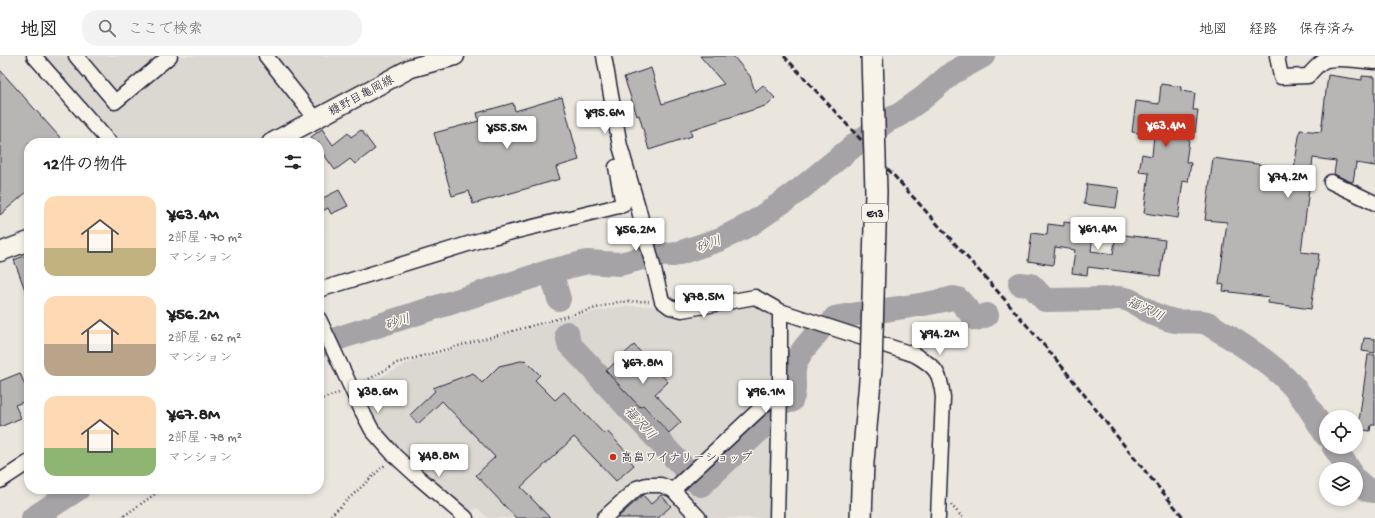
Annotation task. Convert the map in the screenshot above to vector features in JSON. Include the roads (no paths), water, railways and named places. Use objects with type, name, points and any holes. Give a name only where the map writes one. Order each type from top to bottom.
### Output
[{"type":"highway","name":"E13","points":[[872,56],[876,192],[871,369],[873,462],[872,518]]},
{"type":"highway","name":"E13","points":[[861,518],[862,462],[871,369]]},
{"type":"main road","name":"糠野目亀岡線","points":[[280,138],[411,68],[455,56]]},
{"type":"main road","points":[[0,252],[24,243]]},
{"type":"street","points":[[34,56],[106,138]]},
{"type":"street","points":[[76,56],[115,102],[170,56]]},
{"type":"street","points":[[266,56],[316,118]]},
{"type":"street","points":[[604,56],[620,146],[638,207],[660,296],[670,307],[682,310],[755,297],[780,311],[915,354],[929,363],[936,371],[941,382],[943,397],[938,518]]},
{"type":"street","points":[[1277,56],[1281,77],[1308,76],[1317,66],[1326,60],[1338,58],[1375,62]]},
{"type":"street","points":[[324,288],[484,239],[623,205],[616,167]]},
{"type":"street","points":[[1331,182],[1375,203]]},
{"type":"street","points":[[777,518],[780,311]]},
{"type":"street","points":[[324,330],[372,430],[395,456],[466,518]]},
{"type":"street","points":[[673,490],[780,390]]},
{"type":"street","points":[[0,481],[24,465]]},
{"type":"street","points":[[604,518],[637,488],[647,485],[661,485],[673,490],[699,518]]},
{"type":"waterway","name":"砂川","points":[[324,344],[551,271],[587,262],[620,264],[658,254],[673,255],[721,239],[751,224],[774,208],[798,191],[888,120],[899,115],[923,98],[952,73],[983,56]]},
{"type":"waterway","name":"福沢川","points":[[551,271],[559,299]]},
{"type":"waterway","name":"福沢川","points":[[1020,284],[1031,285],[1045,300],[1123,298],[1134,302],[1149,312],[1167,319],[1180,322],[1198,321],[1207,323],[1271,365],[1300,394],[1319,423]]},
{"type":"waterway","name":"福沢川","points":[[835,318],[953,298],[958,299],[976,319],[987,315]]},
{"type":"waterway","name":"福沢川","points":[[791,401],[793,397],[794,370],[797,359],[818,332]]},
{"type":"waterway","name":"福沢川","points":[[567,333],[569,344],[590,366]]},
{"type":"waterway","name":"福沢川","points":[[597,374],[686,470]]},
{"type":"waterway","name":"福沢川","points":[[694,480],[701,485],[768,422]]},
{"type":"waterway","name":"福沢川","points":[[1339,454],[1344,462]]},
{"type":"waterway","name":"福沢川","points":[[1363,486],[1367,490],[1375,491]]},
{"type":"waterway","name":"砂川","points":[[33,518],[70,494]]},
{"type":"railway","points":[[784,56],[999,293],[1060,364],[1184,518]]},
{"type":"place","name":"高畠ワイナリーショップ","points":[[613,457]]}]
